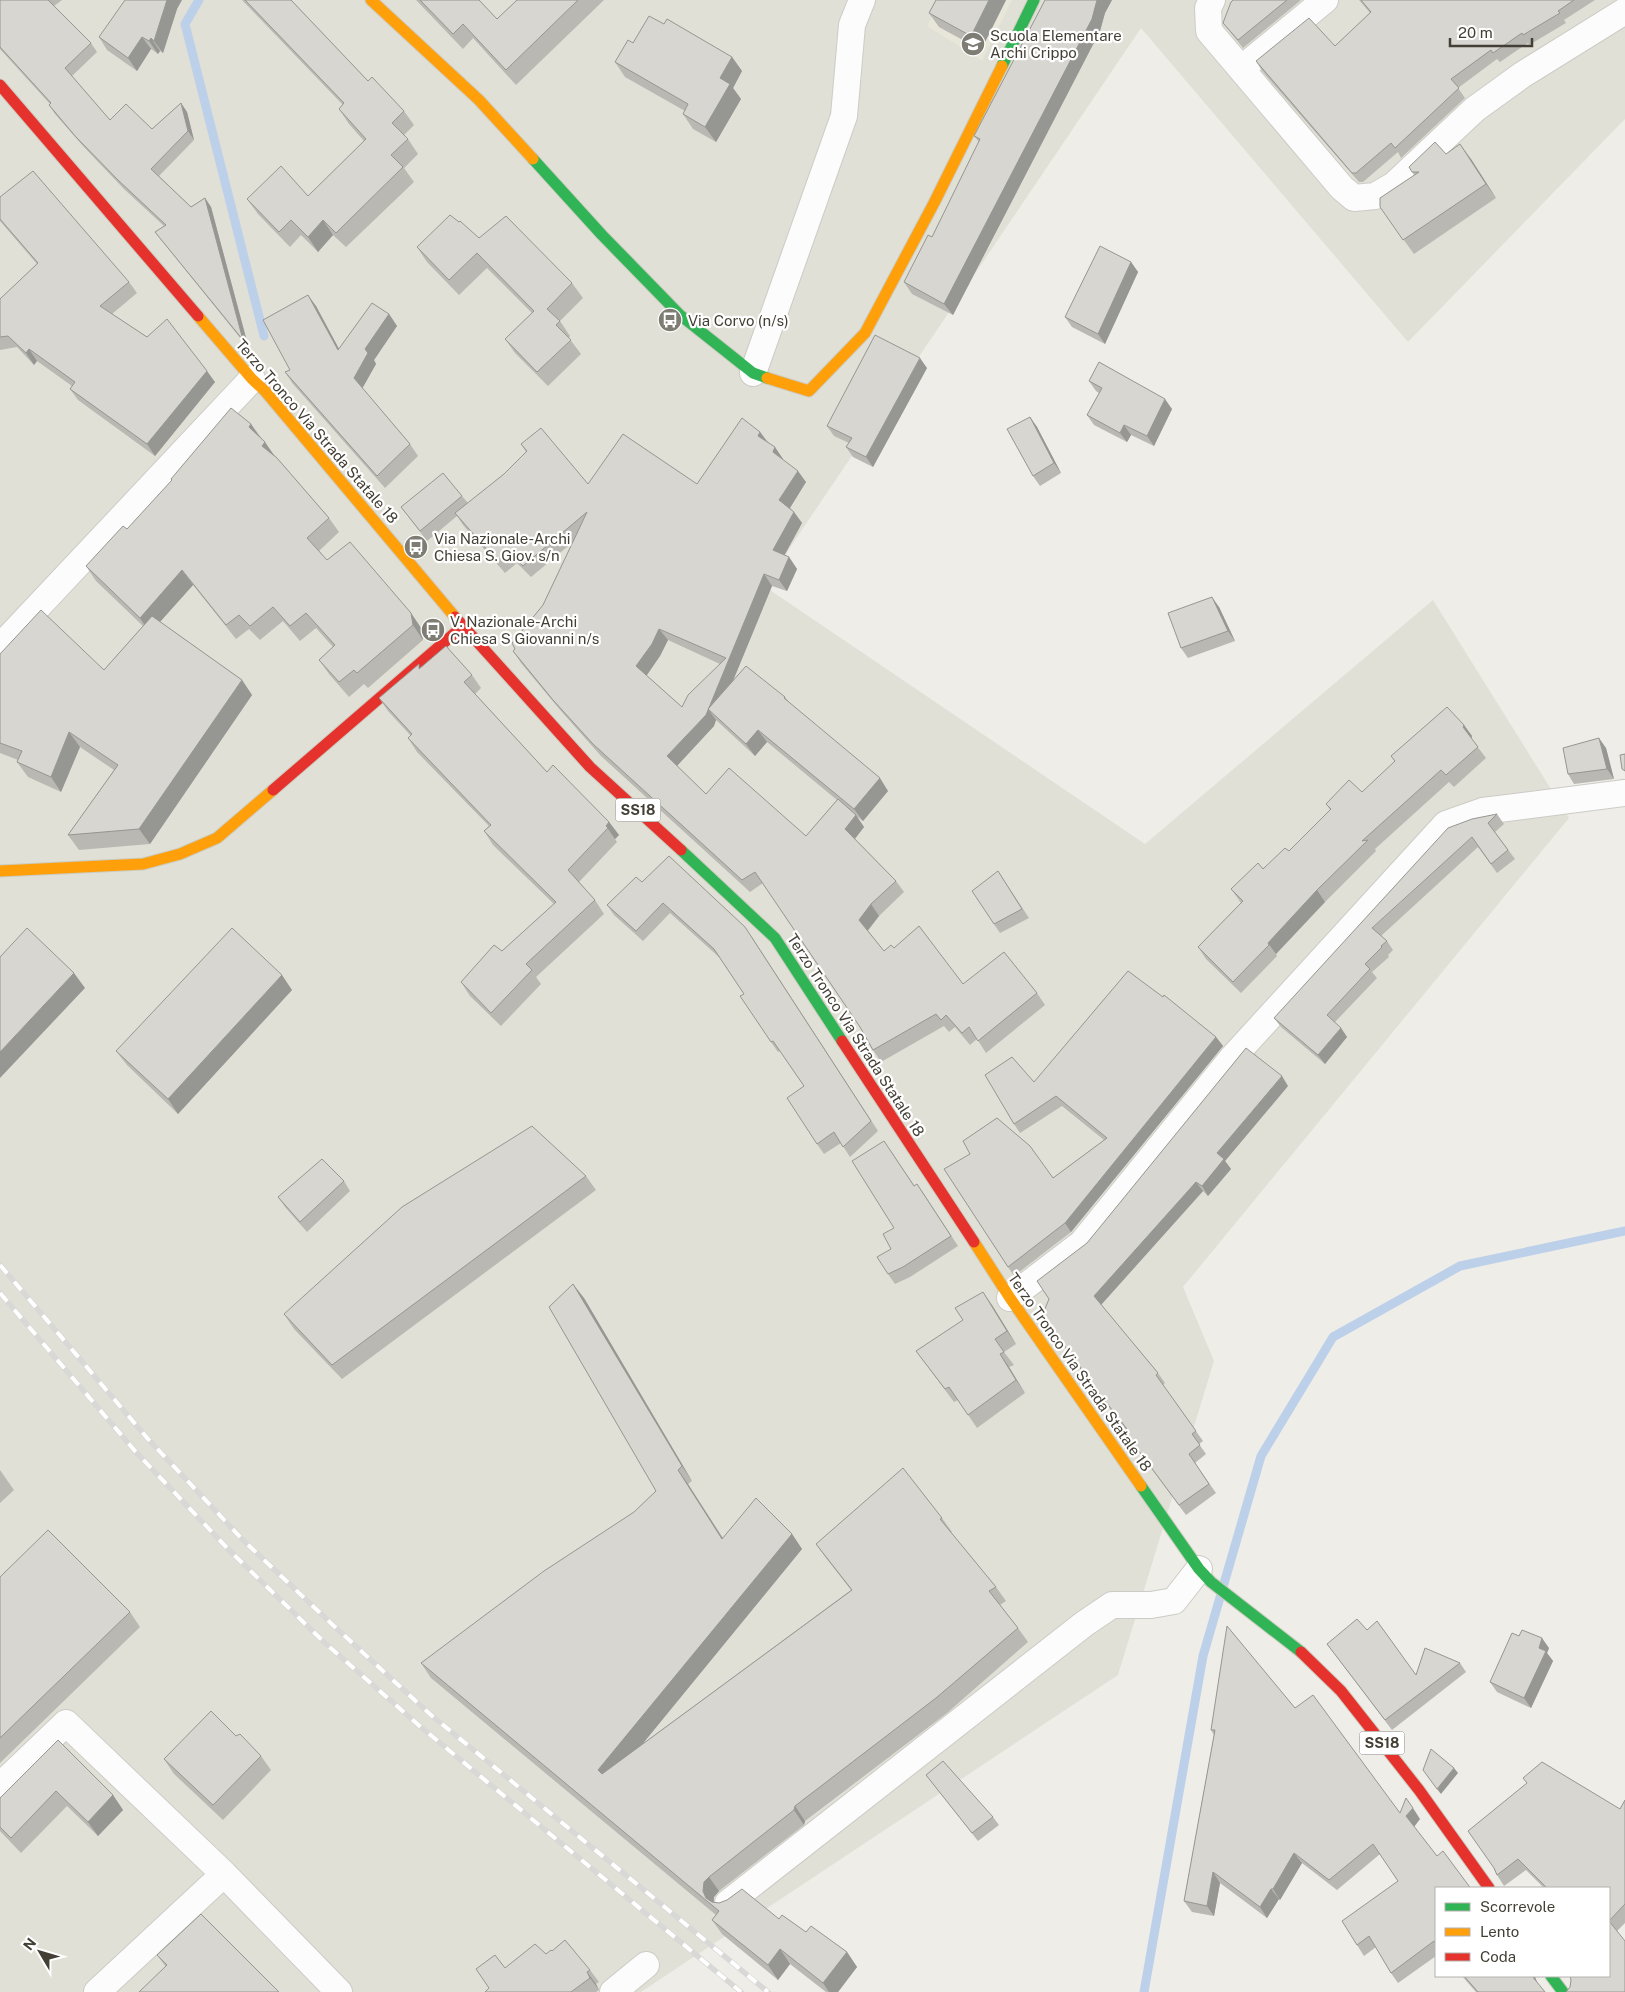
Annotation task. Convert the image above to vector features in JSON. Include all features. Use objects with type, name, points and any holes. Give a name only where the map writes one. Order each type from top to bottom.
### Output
[{"type":"main road","points":[[370,0],[479,100],[602,235],[680,314],[752,373],[810,391],[866,333],[934,203],[1034,0]]},
{"type":"main road","name":"Terzo Tronco Via Strada Statale 18","points":[[0,85],[252,379],[271,398],[463,626],[590,767],[734,898],[775,938],[1010,1298],[1205,1576],[1294,1645],[1341,1691],[1419,1790],[1488,1887]]},
{"type":"main road","points":[[0,871],[143,864],[180,854],[217,838],[463,626]]},
{"type":"main road","points":[[1552,1977],[1563,1992]]},
{"type":"street","points":[[752,373],[844,116],[852,25],[862,0]]},
{"type":"street","points":[[1212,0],[1208,8],[1209,31],[1342,188],[1354,198],[1375,196],[1394,185],[1475,109],[1522,75],[1625,11]]},
{"type":"street","points":[[1241,69],[1325,0]]},
{"type":"street","points":[[0,647],[252,379]]},
{"type":"street","points":[[1010,1298],[1082,1243],[1234,1057],[1446,824],[1483,811],[1625,793]]},
{"type":"street","points":[[728,1903],[1098,1614],[1112,1605],[1151,1605],[1174,1601],[1205,1576]]},
{"type":"street","points":[[0,1786],[66,1723],[224,1874],[339,1992]]},
{"type":"street","points":[[97,1992],[224,1874]]},
{"type":"street","points":[[613,1992],[646,1965]]},
{"type":"shaded area","points":[[0,0],[1625,0],[1625,119],[1408,342],[1141,28],[764,586],[1145,844],[1433,600],[1569,818],[1183,1287],[1214,1361],[1118,1675],[641,1992],[0,1992]]},
{"type":"shaded area","name":"Scuola Elementare Archi Crippo","points":[[942,0],[1012,0],[982,61],[927,26]]},
{"type":"building","points":[[0,0],[48,0],[91,43],[65,68],[110,120],[126,104],[152,129],[181,103],[188,131],[151,169],[191,207],[205,198],[243,340],[155,232],[166,225],[76,137],[49,105],[51,103],[0,47]]},
{"type":"building","points":[[125,0],[167,0],[154,41],[151,38],[149,41],[142,37],[128,58],[99,37]]},
{"type":"building","points":[[245,0],[291,0],[368,81],[372,77],[404,111],[392,123],[408,139],[391,155],[403,167],[336,233],[323,220],[308,237],[291,220],[279,232],[247,199],[281,166],[308,196],[366,139],[339,109],[344,103]]},
{"type":"building","points":[[420,0],[479,0],[497,19],[517,0],[578,0],[506,70],[463,24],[453,34]]},
{"type":"building","points":[[936,0],[989,0],[971,36],[929,13]]},
{"type":"building","points":[[1045,0],[1097,0],[1092,19],[944,304],[904,282],[928,235],[932,237],[980,139],[974,136]]},
{"type":"building","points":[[1233,0],[1287,0],[1238,40],[1223,23]]},
{"type":"building","points":[[1361,0],[1574,0],[1558,11],[1560,13],[1523,35],[1522,33],[1493,53],[1491,50],[1451,79],[1459,88],[1395,148],[1391,143],[1356,173],[1352,173],[1256,61],[1309,18],[1335,46],[1371,12]]},
{"type":"building","points":[[649,16],[664,24],[667,19],[732,57],[720,78],[730,84],[705,127],[683,114],[688,104],[615,62],[628,40],[633,43]]},
{"type":"building","points":[[1435,142],[1446,154],[1460,144],[1486,184],[1403,240],[1380,207],[1380,198],[1419,172],[1412,172],[1409,167]]},
{"type":"building","points":[[33,171],[129,282],[100,306],[147,337],[167,319],[207,371],[147,444],[70,389],[75,382],[29,349],[26,353],[8,336],[0,337],[0,299],[38,263],[0,219],[0,197]]},
{"type":"building","points":[[450,215],[460,221],[479,238],[506,216],[572,283],[547,309],[560,321],[556,325],[571,340],[537,372],[505,339],[534,311],[477,253],[449,280],[417,247]]},
{"type":"building","points":[[1100,246],[1131,262],[1098,334],[1065,317]]},
{"type":"building","points":[[308,295],[338,350],[372,303],[389,314],[365,349],[368,353],[354,378],[410,444],[377,476],[285,372],[290,370],[263,320]]},
{"type":"building","points":[[875,335],[920,358],[866,457],[846,447],[852,438],[827,426]]},
{"type":"building","points":[[1099,362],[1165,399],[1147,436],[1124,425],[1120,433],[1087,415],[1102,388],[1089,381]]},
{"type":"building","points":[[231,408],[251,424],[249,427],[265,442],[262,446],[277,458],[329,518],[307,538],[327,560],[350,542],[411,613],[413,625],[357,673],[354,670],[339,682],[319,660],[335,645],[306,613],[290,626],[273,607],[250,626],[239,615],[226,625],[182,570],[140,618],[86,566],[123,526],[127,529],[172,480]]},
{"type":"building","points":[[1030,417],[1054,463],[1033,476],[1007,429]]},
{"type":"building","points":[[742,418],[760,432],[758,436],[775,447],[773,452],[798,471],[779,500],[794,512],[773,550],[789,557],[779,580],[764,574],[706,715],[667,756],[706,794],[729,768],[806,836],[838,799],[856,815],[845,829],[896,881],[871,904],[859,920],[884,951],[891,945],[894,948],[919,926],[963,984],[1004,952],[1037,993],[978,1041],[969,1027],[962,1033],[946,1015],[941,1020],[936,1014],[873,1050],[860,1027],[755,872],[742,880],[593,744],[553,700],[513,651],[515,649],[512,643],[543,605],[587,512],[523,566],[509,552],[497,561],[455,513],[504,474],[527,451],[521,444],[541,428],[588,484],[623,434],[697,484]],"holes":[[[659,629],[726,658],[688,695],[682,707],[636,666],[652,644]]]},
{"type":"building","points":[[443,473],[462,496],[420,531],[401,507]]},
{"type":"building","points":[[1212,597],[1228,631],[1181,648],[1168,613]]},
{"type":"building","points":[[41,610],[104,670],[152,616],[242,680],[139,829],[68,835],[118,765],[69,732],[51,777],[17,762],[22,751],[0,743],[0,654]]},
{"type":"building","points":[[446,646],[472,675],[464,682],[547,772],[553,765],[609,822],[606,826],[608,828],[568,870],[595,900],[526,964],[532,970],[491,1013],[461,982],[494,945],[502,951],[556,902],[484,831],[491,825],[408,738],[412,734],[379,698],[419,664],[419,669]]},
{"type":"building","points":[[746,666],[880,778],[854,809],[758,730],[746,744],[708,709]]},
{"type":"building","points":[[1447,707],[1464,725],[1463,727],[1478,747],[1446,775],[1441,770],[1362,841],[1368,840],[1317,890],[1268,943],[1269,945],[1233,982],[1198,947],[1243,901],[1231,889],[1258,863],[1263,869],[1285,848],[1289,851],[1331,809],[1326,804],[1349,780],[1362,792],[1395,761],[1391,756]]},
{"type":"building","points":[[1599,738],[1607,769],[1568,774],[1563,748]]},
{"type":"building","points":[[1625,754],[1625,771],[1622,769],[1620,755]]},
{"type":"building","points":[[1497,814],[1488,823],[1508,850],[1491,864],[1472,837],[1372,928],[1387,941],[1365,964],[1370,969],[1327,1015],[1341,1028],[1318,1055],[1274,1018],[1448,828],[1472,819]]},
{"type":"building","points":[[669,856],[745,927],[871,1121],[843,1147],[834,1132],[817,1144],[787,1098],[804,1086],[740,996],[744,994],[714,949],[663,903],[636,931],[607,905],[636,877],[642,882]]},
{"type":"building","points":[[998,871],[1022,909],[994,924],[972,891]]},
{"type":"building","points":[[27,928],[74,973],[0,1052],[0,957]]},
{"type":"building","points":[[232,928],[282,975],[168,1099],[116,1051]]},
{"type":"building","points":[[1128,971],[1163,997],[1164,995],[1216,1037],[1065,1223],[1008,1267],[944,1169],[970,1154],[963,1141],[997,1118],[1030,1146],[1053,1178],[1107,1138],[1056,1096],[1014,1124],[985,1075],[1012,1057],[1034,1082]]},
{"type":"building","points":[[1246,1048],[1282,1076],[1217,1153],[1224,1159],[1202,1186],[1196,1182],[1094,1296],[1158,1373],[1156,1375],[1196,1431],[1192,1434],[1200,1445],[1189,1454],[1209,1484],[1179,1505],[1124,1431],[1127,1429],[1042,1316],[1049,1299],[1037,1281],[1087,1243]]},
{"type":"building","points":[[532,1126],[586,1176],[332,1365],[284,1314],[402,1207]]},
{"type":"building","points":[[884,1141],[914,1186],[917,1184],[951,1236],[903,1267],[888,1274],[877,1257],[891,1249],[883,1234],[894,1228],[852,1161]]},
{"type":"building","points":[[322,1159],[344,1181],[300,1222],[278,1197]]},
{"type":"building","points":[[573,1284],[682,1466],[678,1470],[722,1539],[756,1498],[792,1534],[598,1770],[602,1774],[852,1590],[816,1544],[903,1468],[942,1518],[940,1519],[996,1587],[989,1591],[1018,1628],[936,1698],[795,1806],[794,1810],[704,1882],[703,1891],[706,1898],[712,1902],[719,1903],[727,1900],[742,1889],[779,1919],[782,1915],[806,1932],[811,1926],[847,1952],[823,1983],[780,1949],[768,1965],[712,1920],[719,1911],[421,1663],[544,1571],[634,1512],[656,1491],[549,1307]]},
{"type":"building","points":[[983,1292],[1007,1331],[995,1339],[1004,1352],[1000,1354],[1016,1380],[968,1415],[949,1387],[945,1389],[916,1351],[963,1320],[955,1308]]},
{"type":"building","points":[[48,1530],[130,1612],[0,1738],[0,1577]]},
{"type":"building","points":[[1357,1619],[1367,1630],[1377,1621],[1416,1675],[1425,1648],[1460,1663],[1385,1720],[1327,1644]]},
{"type":"building","points":[[1227,1626],[1295,1708],[1313,1695],[1400,1813],[1406,1798],[1413,1808],[1406,1816],[1437,1856],[1443,1851],[1470,1887],[1435,1887],[1435,1942],[1434,1941],[1391,1973],[1369,1936],[1357,1945],[1342,1921],[1398,1881],[1373,1844],[1329,1880],[1294,1853],[1260,1907],[1213,1872],[1207,1906],[1184,1901],[1215,1730],[1211,1730]]},
{"type":"building","points":[[1522,1630],[1542,1638],[1539,1648],[1546,1651],[1524,1698],[1490,1682],[1512,1633],[1519,1636]]},
{"type":"building","points":[[211,1711],[236,1736],[240,1734],[261,1756],[213,1805],[164,1759]]},
{"type":"building","points":[[58,1740],[113,1795],[88,1822],[56,1791],[11,1838],[0,1827],[0,1798]]},
{"type":"building","points":[[1431,1749],[1454,1768],[1437,1789],[1423,1770]]},
{"type":"building","points":[[943,1761],[993,1817],[972,1833],[926,1775]]},
{"type":"building","points":[[1542,1762],[1620,1809],[1625,1800],[1625,1904],[1610,1920],[1610,1887],[1546,1887],[1518,1859],[1497,1875],[1468,1831],[1527,1783],[1523,1778]]},
{"type":"building","points":[[201,1914],[279,1992],[139,1992],[167,1965],[157,1955]]},
{"type":"building","points":[[1610,1922],[1625,1941],[1625,1992],[1566,1992],[1570,1987],[1570,1977],[1610,1977]]},
{"type":"building","points":[[565,1940],[590,1970],[587,1972],[590,1978],[571,1992],[485,1992],[489,1988],[476,1969],[495,1955],[505,1968],[535,1944],[546,1954]]},
{"type":"building","points":[[1465,1977],[1533,1977],[1545,1992],[1478,1992]]},
{"type":"waterway","points":[[199,0],[185,24],[264,336]]},
{"type":"waterway","points":[[1144,1992],[1203,1656],[1261,1456],[1333,1337],[1460,1266],[1625,1231]]},
{"type":"railway","points":[[0,1265],[148,1439],[243,1540],[431,1715],[768,1992]]},
{"type":"railway","points":[[0,1293],[135,1451],[231,1552],[325,1643],[422,1728],[741,1992]]},
{"type":"traffic: fast","points":[[1002,66],[1034,0]]},
{"type":"traffic: fast","points":[[533,159],[602,235],[680,315],[753,373],[767,378]]},
{"type":"traffic: fast","points":[[681,850],[775,938],[842,1041]]},
{"type":"traffic: fast","points":[[1141,1486],[1199,1569],[1211,1582],[1301,1652]]},
{"type":"traffic: fast","points":[[1552,1977],[1563,1992]]},
{"type":"traffic: slow","points":[[371,0],[479,100],[533,159]]},
{"type":"traffic: slow","points":[[767,378],[809,391],[865,333],[934,203],[1002,66]]},
{"type":"traffic: slow","points":[[198,316],[252,379],[265,391],[455,617]]},
{"type":"traffic: slow","points":[[0,871],[143,864],[180,854],[217,838],[273,790]]},
{"type":"traffic: slow","points":[[974,1242],[1010,1298],[1141,1486]]},
{"type":"traffic: jam","points":[[0,85],[198,316]]},
{"type":"traffic: jam","points":[[455,617],[590,767],[681,850]]},
{"type":"traffic: jam","points":[[273,790],[463,626]]},
{"type":"traffic: jam","points":[[842,1041],[974,1242]]},
{"type":"traffic: jam","points":[[1301,1652],[1341,1691],[1419,1790],[1488,1887]]},
{"type":"place","name":"Scuola Elementare Archi Crippo","points":[[973,44]]},
{"type":"place","name":"Via Corvo (n/s)","points":[[670,320]]},
{"type":"place","name":"Via Nazionale-Archi Chiesa S. Giov. s/n","points":[[416,547]]},
{"type":"place","name":"V. Nazionale-Archi Chiesa S Giovanni n/s","points":[[433,630]]}]
